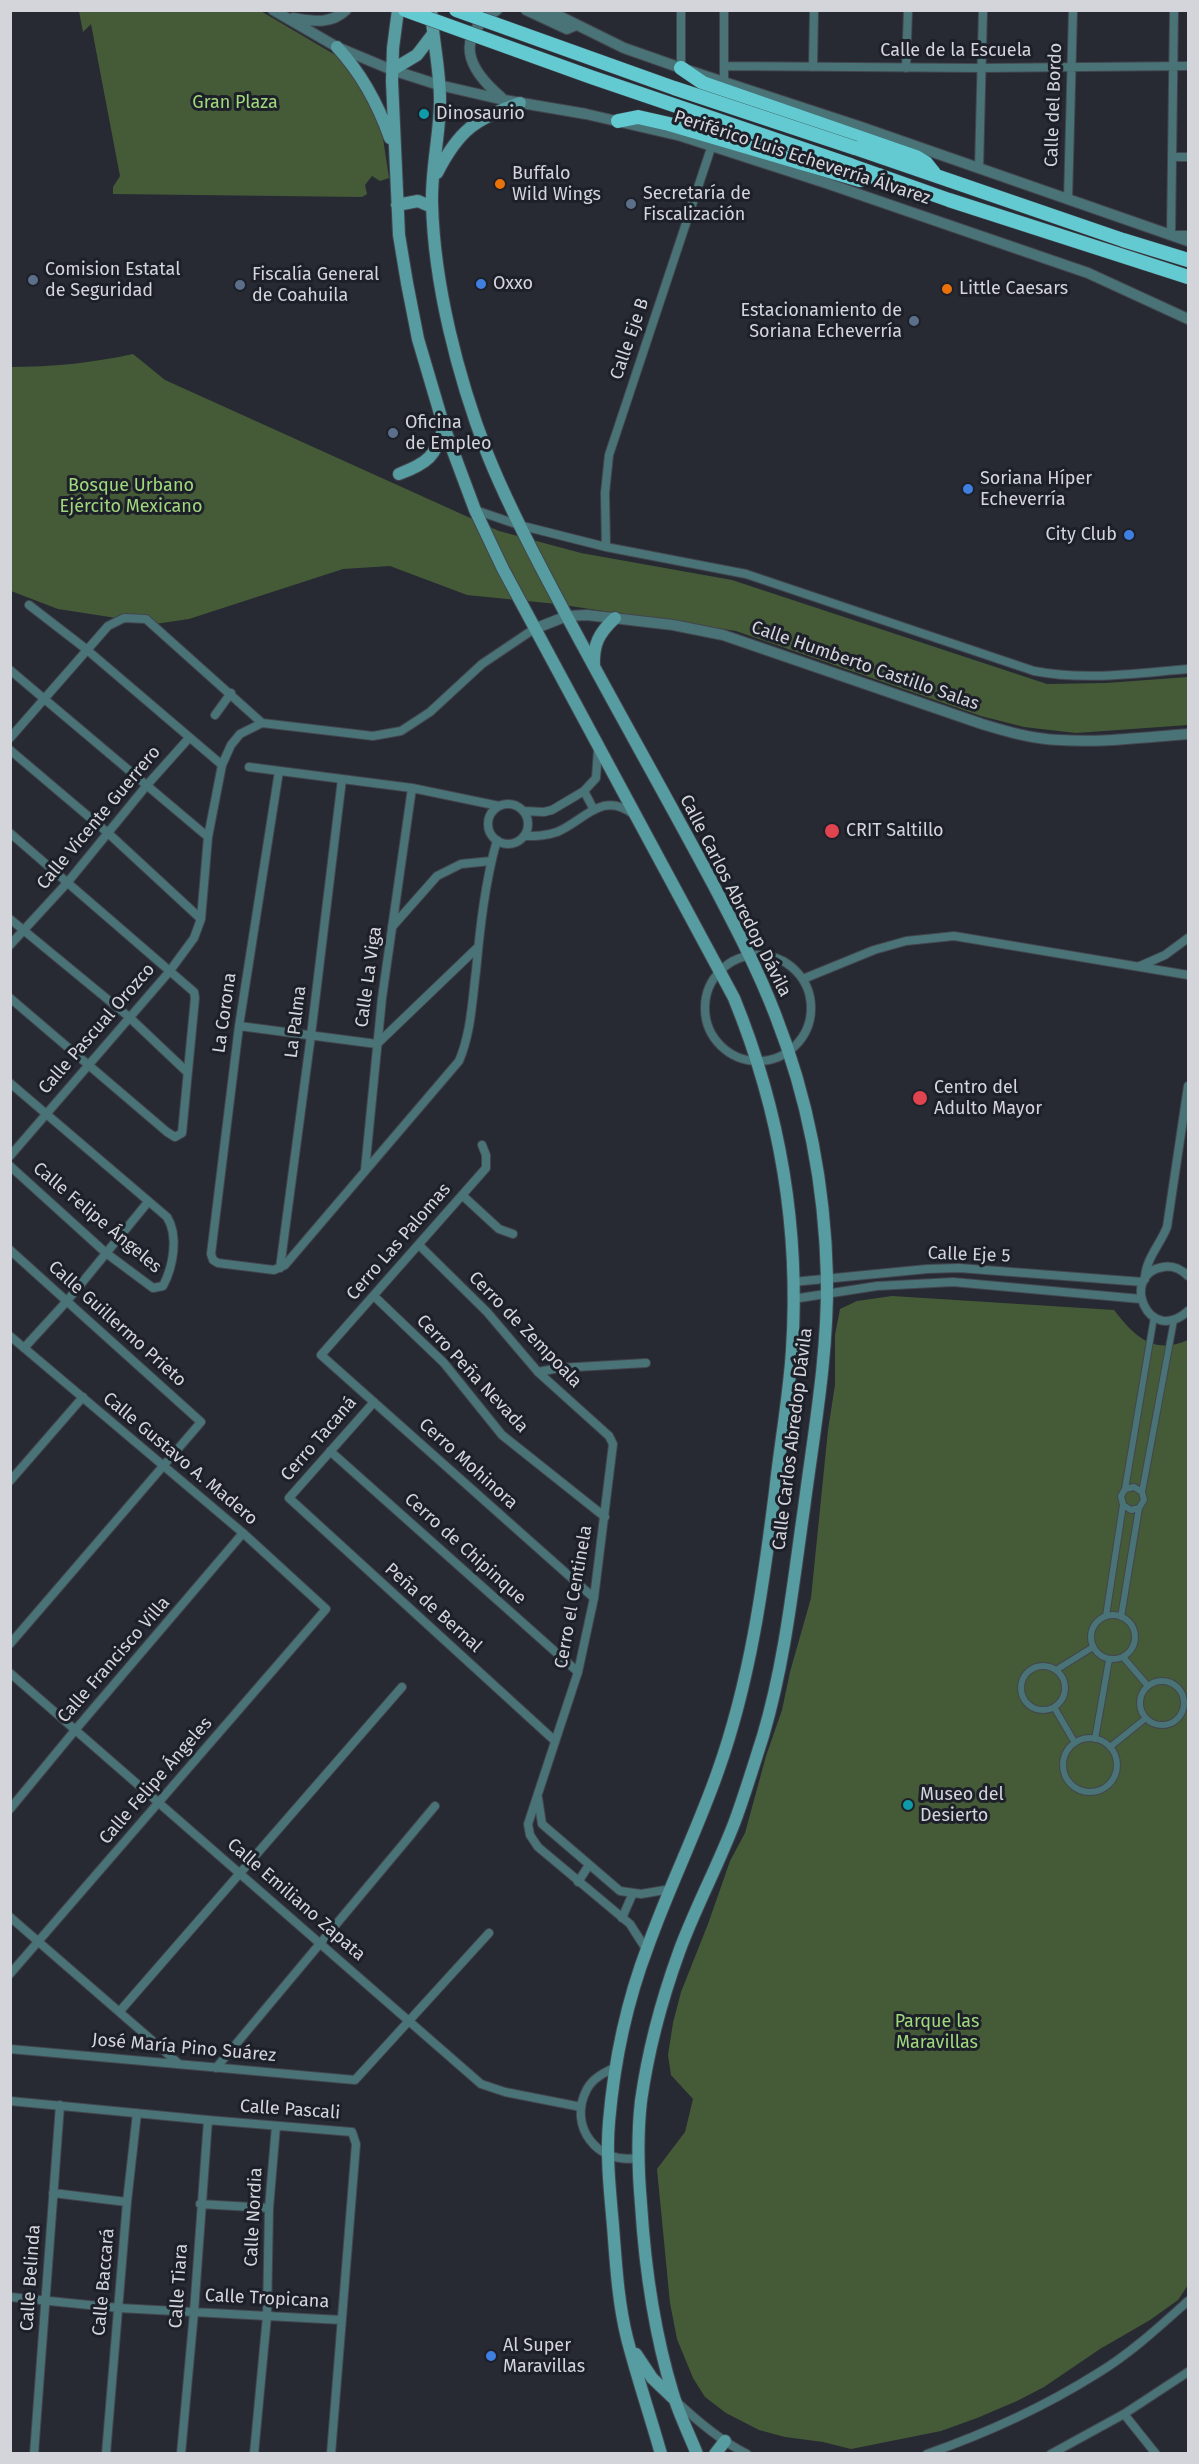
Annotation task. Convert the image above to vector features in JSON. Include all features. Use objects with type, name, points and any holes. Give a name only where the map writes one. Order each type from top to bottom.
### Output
[{"type":"highway","name":"Periférico Luis Echeverría Álvarez","points":[[405,10],[591,77],[1188,277]]},
{"type":"highway","name":"Periférico Luis Echeverría Álvarez","points":[[456,10],[674,88],[1188,260]]},
{"type":"highway","points":[[681,68],[703,83],[916,157],[926,163],[935,175]]},
{"type":"highway","points":[[618,121],[638,117],[669,124],[860,180],[879,175]]},
{"type":"main road","name":"Calle Carlos Abredop Dávila","points":[[398,10],[392,70],[397,206],[417,339],[444,427],[475,510],[534,629],[721,970],[744,1022],[779,1137],[793,1235],[792,1348],[787,1401],[756,1627],[741,1697],[718,1772],[646,1949],[616,2067],[607,2156],[618,2283],[626,2335]]},
{"type":"main road","name":"Calle Carlos Abredop Dávila","points":[[431,10],[439,85],[439,123],[432,182],[432,207],[443,293],[458,363],[487,452],[519,525],[594,670],[750,956],[789,1052],[813,1142],[822,1202],[827,1294],[817,1416],[790,1608],[774,1688],[765,1730],[734,1823],[680,1950],[662,2010],[641,2101],[638,2158],[644,2251],[655,2322],[674,2399],[696,2453]]},
{"type":"main road","points":[[392,70],[417,55],[433,34]]},
{"type":"main road","points":[[337,46],[357,70],[374,99],[395,151]]},
{"type":"main road","points":[[432,182],[460,135],[479,120],[519,103]]},
{"type":"main road","points":[[397,206],[418,201],[432,207]]},
{"type":"main road","points":[[399,474],[419,466],[434,454],[444,427]]},
{"type":"main road","points":[[594,670],[596,640],[603,629],[615,618]]},
{"type":"main road","points":[[626,2335],[652,2378],[674,2399]]},
{"type":"main road","points":[[626,2335],[661,2454]]},
{"type":"main road","points":[[715,2454],[725,2441]]},
{"type":"street","name":"Periférico Luis Echeverría Álvarez","points":[[273,10],[337,46],[392,70],[439,85],[504,100],[618,121],[712,145],[1089,273],[1188,319]]},
{"type":"street","points":[[284,16],[320,22],[331,20],[346,10]]},
{"type":"street","points":[[497,10],[473,31],[469,45],[475,72],[504,100]]},
{"type":"street","points":[[526,10],[567,29],[576,25]]},
{"type":"street","points":[[547,10],[624,48],[979,168],[1188,242]]},
{"type":"street","points":[[681,10],[681,68]]},
{"type":"street","points":[[724,10],[724,82]]},
{"type":"street","points":[[813,67],[814,10]]},
{"type":"street","points":[[906,68],[908,10]]},
{"type":"street","points":[[979,168],[983,10]]},
{"type":"street","name":"Calle del Bordo","points":[[1068,200],[1073,10]]},
{"type":"street","points":[[1171,235],[1174,10]]},
{"type":"street","name":"Calle de la Escuela","points":[[724,66],[906,68],[1188,66]]},
{"type":"street","name":"Calle Eje B","points":[[606,547],[605,493],[609,455],[712,145]]},
{"type":"street","points":[[1172,157],[1188,157]]},
{"type":"street","points":[[1171,235],[1188,235]]},
{"type":"street","points":[[475,510],[519,525],[606,547],[765,579],[1034,671],[1058,676],[1080,677],[1188,669]]},
{"type":"street","points":[[29,604],[86,649],[222,765]]},
{"type":"street","name":"Calle Humberto Castillo Salas","points":[[534,629],[567,616],[615,618],[723,635],[1020,735],[1059,741],[1095,741],[1188,734]]},
{"type":"street","points":[[10,738],[86,649],[115,621],[124,618],[146,619],[262,723],[374,736],[400,731],[430,712],[482,664],[534,629]]},
{"type":"street","points":[[10,670],[208,837]]},
{"type":"street","points":[[215,715],[231,693]]},
{"type":"street","name":"Calle Pascual Orozco","points":[[10,1156],[169,972],[194,938],[201,918],[208,837],[222,765],[231,745],[240,734],[262,723]]},
{"type":"street","name":"Calle Vicente Guerrero","points":[[10,945],[67,883],[147,785],[189,738]]},
{"type":"street","points":[[249,767],[412,788],[499,806],[514,804],[524,811],[544,812],[552,810],[584,791],[596,778],[598,746]]},
{"type":"street","points":[[10,750],[108,833],[201,918]]},
{"type":"street","name":"La Corona","points":[[279,771],[239,1026],[211,1254],[213,1260],[218,1263],[274,1270],[280,1268]]},
{"type":"street","name":"La Palma","points":[[280,1268],[342,779]]},
{"type":"street","name":"Calle La Viga","points":[[365,1171],[377,1044],[412,788]]},
{"type":"street","points":[[584,791],[594,810]]},
{"type":"street","points":[[499,806],[489,819],[489,827],[497,840],[511,843],[524,836],[545,836],[559,831],[606,805],[617,806],[638,818]]},
{"type":"street","points":[[524,811],[528,822],[524,836]]},
{"type":"street","points":[[10,834],[192,990],[195,998],[186,1071],[183,1128],[179,1136],[171,1136],[10,998]]},
{"type":"street","points":[[280,1268],[285,1265],[459,1062],[465,1048],[471,1021],[478,947],[491,861],[497,840]]},
{"type":"street","points":[[392,927],[437,876],[461,864],[491,861]]},
{"type":"street","points":[[10,919],[129,1017],[186,1071]]},
{"type":"street","points":[[802,979],[874,950],[933,937],[954,936],[1188,975]]},
{"type":"street","points":[[1140,966],[1165,955],[1188,938]]},
{"type":"street","points":[[239,1026],[377,1044],[478,947]]},
{"type":"street","points":[[762,955],[780,960],[795,970],[802,979],[810,998],[810,1018],[802,1037],[789,1052],[779,1058],[757,1062],[733,1055],[715,1039],[706,1016],[706,998],[713,980],[721,970],[739,958],[750,956],[762,955]]},
{"type":"street","points":[[10,1083],[148,1202],[67,1301],[24,1348]]},
{"type":"street","points":[[1188,1086],[1167,1227],[1161,1242],[1146,1266],[1141,1299],[1144,1306],[1160,1320],[1174,1320],[1188,1311]]},
{"type":"street","name":"Cerro Las Palomas","points":[[321,1355],[486,1168],[486,1155],[482,1145]]},
{"type":"street","name":"Calle Felipe Ángeles","points":[[10,1166],[106,1253],[155,1289],[163,1286],[171,1263],[173,1231],[167,1217],[148,1202]]},
{"type":"street","points":[[462,1195],[499,1229],[513,1234]]},
{"type":"street","name":"Cerro de Zempoala","points":[[419,1245],[487,1312],[538,1372],[609,1436]]},
{"type":"street","name":"Calle Guillermo Prieto","points":[[10,1250],[201,1422],[164,1466]]},
{"type":"street","points":[[1144,1281],[1158,1268],[1166,1266],[1175,1267],[1188,1276]]},
{"type":"street","name":"Calle Eje 5","points":[[793,1282],[958,1268],[1144,1281]]},
{"type":"street","name":"Calle Eje 5","points":[[793,1299],[877,1286],[953,1282],[1141,1299]]},
{"type":"street","name":"Cerro Peña Nevada","points":[[374,1296],[444,1363],[502,1435],[605,1517]]},
{"type":"street","points":[[1106,1616],[1123,1505],[1121,1496],[1125,1489],[1154,1317]]},
{"type":"street","points":[[1121,1617],[1139,1508],[1144,1500],[1142,1492],[1174,1320]]},
{"type":"street","name":"Calle Gustavo A. Madero","points":[[10,1336],[243,1533],[326,1609]]},
{"type":"street","name":"Cerro Mohinora","points":[[321,1355],[594,1598]]},
{"type":"street","points":[[538,1372],[559,1368],[646,1363]]},
{"type":"street","points":[[10,1481],[83,1397]]},
{"type":"street","name":"Cerro Tacaná","points":[[289,1498],[374,1402]]},
{"type":"street","name":"Cerro el Centinela","points":[[578,1882],[538,1847],[530,1834],[528,1824],[578,1672],[594,1598],[613,1454],[613,1444],[609,1436]]},
{"type":"street","name":"Cerro de Chipinque","points":[[330,1451],[578,1672]]},
{"type":"street","points":[[10,1644],[164,1466]]},
{"type":"street","points":[[1125,1489],[1134,1487],[1142,1492]]},
{"type":"street","name":"Peña de Bernal","points":[[289,1498],[555,1741]]},
{"type":"street","points":[[1123,1505],[1131,1510],[1139,1508]]},
{"type":"street","name":"Calle Francisco Villa","points":[[10,1809],[243,1533]]},
{"type":"street","name":"Calle Felipe Ángeles","points":[[10,1974],[326,1609]]},
{"type":"street","points":[[1106,1616],[1121,1617],[1128,1621],[1135,1634],[1133,1647],[1123,1658],[1109,1660],[1097,1653],[1093,1647],[1091,1632],[1094,1625],[1106,1616]]},
{"type":"street","points":[[1056,1670],[1093,1647]]},
{"type":"street","points":[[1123,1658],[1148,1686]]},
{"type":"street","points":[[1095,1739],[1109,1660]]},
{"type":"street","points":[[1036,1667],[1050,1667],[1056,1670],[1064,1682],[1064,1696],[1054,1707],[1040,1709],[1033,1707],[1023,1696],[1025,1675],[1036,1667]]},
{"type":"street","name":"Calle Emiliano Zapata","points":[[10,1672],[481,2084],[505,2092],[581,2107]]},
{"type":"street","points":[[1154,1682],[1168,1682],[1180,1690],[1184,1704],[1179,1718],[1166,1725],[1152,1723],[1146,1718],[1142,1712],[1140,1698],[1148,1686],[1154,1682]]},
{"type":"street","points":[[120,2011],[402,1687]]},
{"type":"street","points":[[1054,1707],[1075,1743]]},
{"type":"street","points":[[1110,1747],[1146,1718]]},
{"type":"street","points":[[1086,1738],[1095,1739],[1110,1747],[1117,1763],[1113,1780],[1106,1787],[1089,1792],[1073,1786],[1064,1771],[1066,1753],[1075,1743],[1086,1738]]},
{"type":"street","points":[[537,1795],[543,1824],[620,1891],[641,1894],[671,1889]]},
{"type":"street","points":[[216,2067],[435,1806]]},
{"type":"street","points":[[589,1865],[578,1882],[630,1924],[646,1949]]},
{"type":"street","points":[[622,1918],[633,1893]]},
{"type":"street","points":[[10,1917],[178,2063]]},
{"type":"street","points":[[409,2021],[489,1933]]},
{"type":"street","name":"José María Pino Suárez","points":[[10,2049],[355,2080],[409,2021]]},
{"type":"street","points":[[616,2067],[600,2075],[587,2089],[581,2107],[582,2126],[592,2144],[607,2156],[627,2160],[638,2158]]},
{"type":"street","name":"Calle Pascali","points":[[10,2101],[352,2132],[355,2137],[331,2454]]},
{"type":"street","name":"Calle Belinda","points":[[34,2454],[60,2105]]},
{"type":"street","name":"Calle Baccará","points":[[106,2454],[127,2202],[137,2113]]},
{"type":"street","name":"Calle Tiara","points":[[181,2454],[208,2120]]},
{"type":"street","name":"Calle Nordia","points":[[254,2454],[267,2316],[270,2208],[276,2126]]},
{"type":"street","points":[[53,2193],[127,2202]]},
{"type":"street","points":[[200,2204],[270,2208]]},
{"type":"street","name":"Calle Tropicana","points":[[10,2297],[119,2308],[342,2320]]},
{"type":"street","points":[[927,2454],[978,2437],[1035,2410],[1100,2373],[1145,2339],[1188,2301]]},
{"type":"street","points":[[1051,2454],[1124,2414],[1188,2372]]},
{"type":"street","points":[[674,2399],[702,2425],[747,2454]]},
{"type":"street","points":[[1124,2414],[1156,2454]]},
{"type":"green space","name":"Gran Plaza","points":[[259,10],[337,56],[352,69],[378,121],[389,178],[380,181],[372,176],[365,185],[367,194],[362,197],[113,194],[113,187],[120,176],[91,24],[83,32],[79,11]]},
{"type":"green space","name":"Bosque Urbano Ejército Mexicano","points":[[133,354],[165,380],[499,531],[581,553],[732,580],[1047,684],[1106,683],[1188,677],[1188,725],[1076,733],[1024,727],[981,716],[736,631],[557,604],[467,595],[390,566],[343,569],[189,619],[155,624],[58,609],[11,591],[10,367],[72,364]]},
{"type":"green space","name":"Parque las Maravillas","points":[[892,1296],[1114,1310],[1137,1335],[1146,1341],[1165,1345],[1188,1340],[1188,2285],[1178,2300],[1150,2320],[1100,2349],[1044,2387],[1017,2401],[941,2431],[851,2449],[759,2430],[726,2413],[705,2397],[693,2378],[677,2339],[670,2303],[657,2169],[685,2132],[693,2099],[671,2075],[668,2055],[681,1992],[730,1861],[745,1833],[766,1756],[782,1710],[811,1598],[828,1430],[835,1385],[835,1335],[840,1309],[857,1301]]},
{"type":"place","name":"Dinosaurio","points":[[424,114]]},
{"type":"place","name":"Buffalo Wild Wings","points":[[500,184]]},
{"type":"place","name":"Secretaría de Fiscalización","points":[[631,204]]},
{"type":"place","name":"Comision Estatal de Seguridad","points":[[33,280]]},
{"type":"place","name":"Oxxo","points":[[481,284]]},
{"type":"place","name":"Fiscalía General de Coahuila","points":[[240,285]]},
{"type":"place","name":"Little Caesars","points":[[947,289]]},
{"type":"place","name":"Estacionamiento de Soriana Echeverría","points":[[914,321]]},
{"type":"place","name":"Oficina de Empleo","points":[[393,433]]},
{"type":"place","name":"Soriana Híper Echeverría","points":[[968,489]]},
{"type":"place","name":"City Club","points":[[1129,535]]},
{"type":"place","name":"CRIT Saltillo","points":[[832,831]]},
{"type":"place","name":"Centro del Adulto Mayor","points":[[920,1098]]},
{"type":"place","name":"Museo del Desierto","points":[[908,1805]]},
{"type":"place","name":"Al Super Maravillas","points":[[491,2356]]}]
